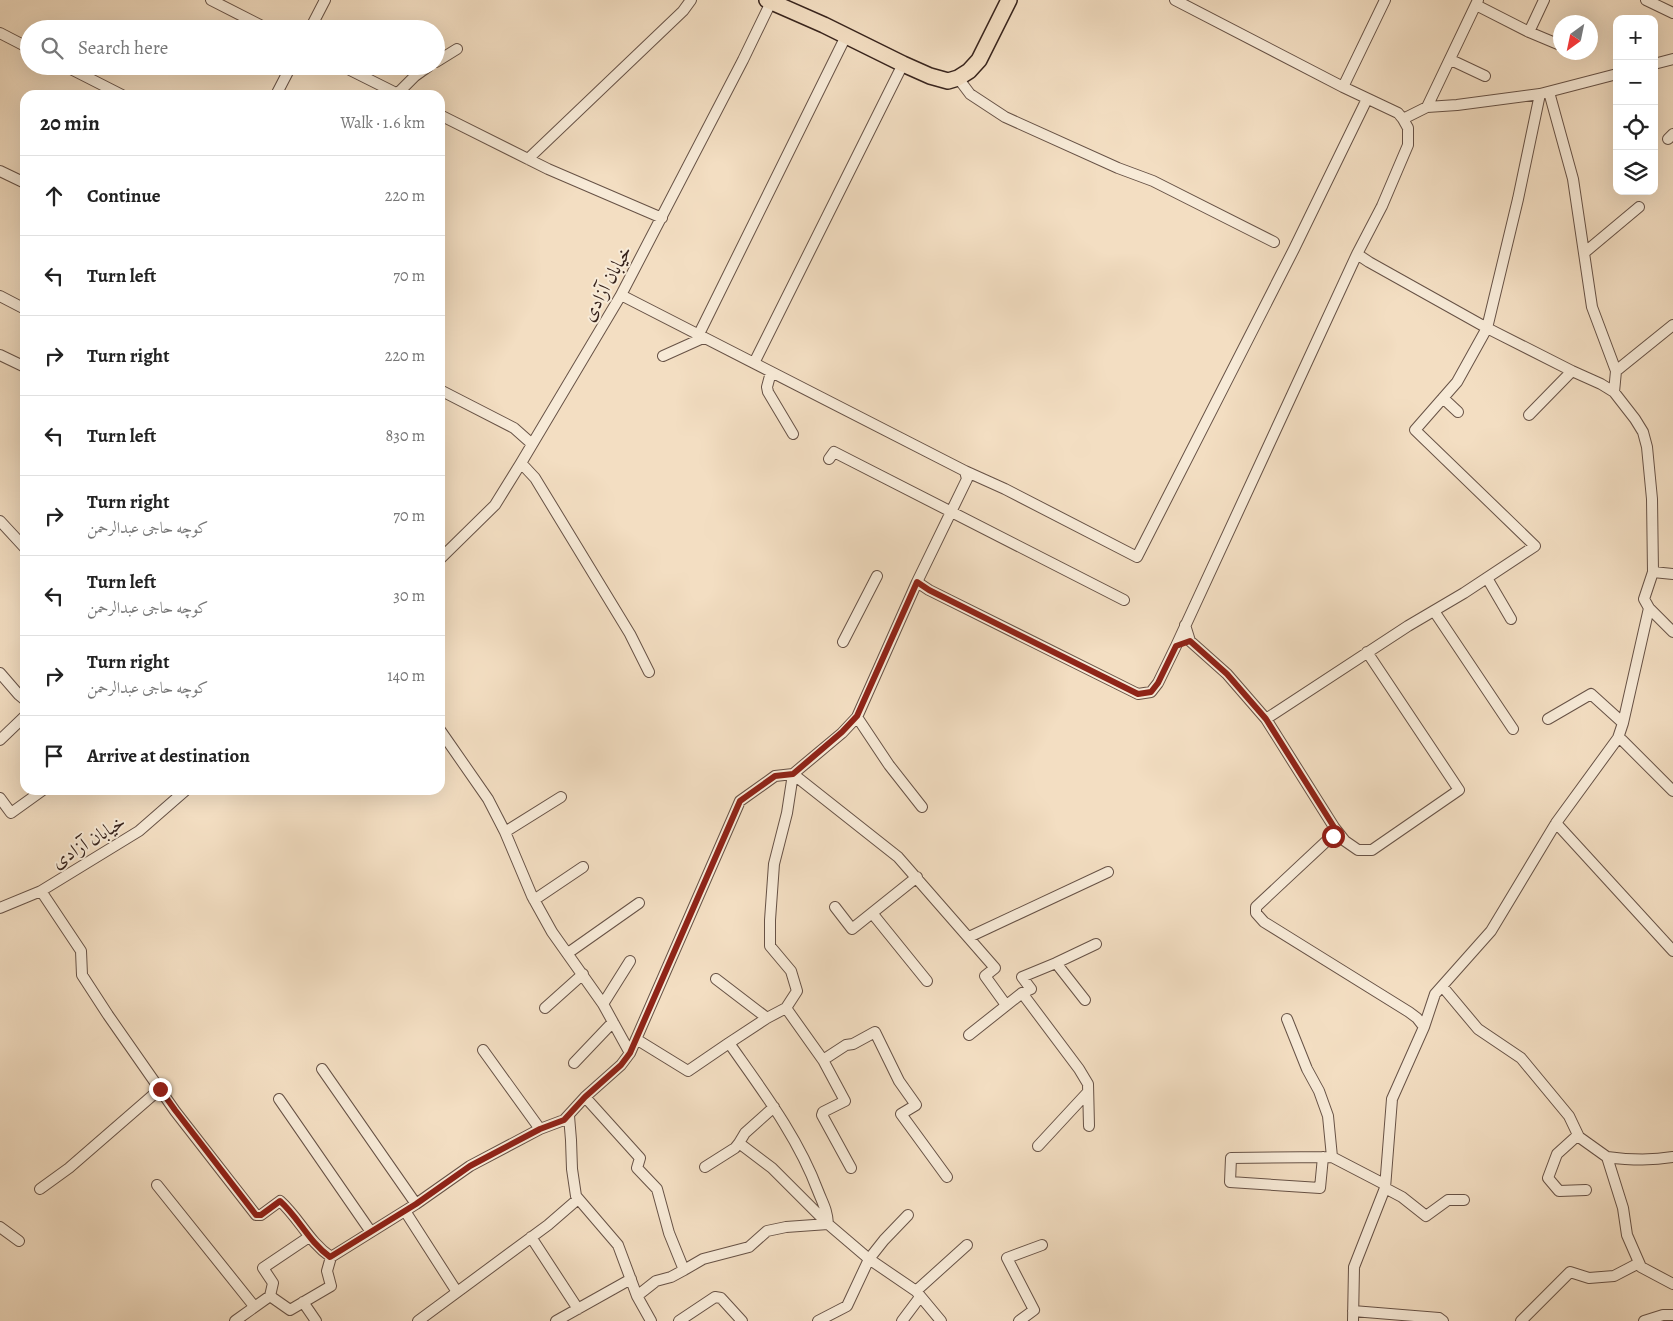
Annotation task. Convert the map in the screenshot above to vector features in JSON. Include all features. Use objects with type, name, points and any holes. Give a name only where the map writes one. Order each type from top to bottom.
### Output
[{"type":"highway","points":[[770,1],[903,64],[930,76],[948,81],[969,72],[979,60],[1008,0]]},
{"type":"street","points":[[211,0],[250,20]]},
{"type":"street","points":[[315,20],[326,0]]},
{"type":"street","points":[[528,159],[684,10],[691,0]]},
{"type":"street","points":[[917,582],[929,590],[1138,694],[1151,692],[1158,683],[1176,646],[1356,254],[1382,206],[1408,144],[1408,128],[1398,114],[1175,0]]},
{"type":"street","points":[[1342,87],[1385,0]]},
{"type":"street","points":[[1529,32],[1544,0]]},
{"type":"street","points":[[1646,0],[1673,13]]},
{"type":"street","name":"خیابان آزادی","points":[[445,554],[495,505],[621,296],[743,60],[770,1]]},
{"type":"street","points":[[1427,107],[1477,3],[1529,32],[1553,42]]},
{"type":"street","points":[[0,33],[20,43]]},
{"type":"street","points":[[663,356],[700,337],[846,36]]},
{"type":"street","points":[[445,56],[457,48]]},
{"type":"street","points":[[1658,63],[1673,59]]},
{"type":"street","points":[[1451,60],[1484,76]]},
{"type":"street","points":[[754,363],[903,64]]},
{"type":"street","points":[[83,75],[112,90]]},
{"type":"street","points":[[279,90],[286,75]]},
{"type":"street","points":[[360,75],[391,90]]},
{"type":"street","points":[[403,90],[416,75]]},
{"type":"street","points":[[1403,119],[1427,107],[1457,105],[1544,93],[1613,75]]},
{"type":"street","points":[[958,78],[970,94],[1005,117],[1118,168],[1153,181],[1274,242]]},
{"type":"street","points":[[1544,93],[1573,179],[1592,308],[1616,370],[1614,392]]},
{"type":"street","points":[[1266,719],[1535,546],[1416,430],[1457,382],[1488,328],[1544,93]]},
{"type":"street","points":[[621,296],[1137,557],[1294,249],[1367,99]]},
{"type":"street","points":[[445,118],[528,159],[662,218]]},
{"type":"street","points":[[0,171],[20,181]]},
{"type":"street","points":[[1584,253],[1639,207]]},
{"type":"street","points":[[1356,254],[1488,328],[1614,392],[1635,419],[1647,447],[1652,499],[1653,572],[1644,599],[1649,608],[1673,632]]},
{"type":"street","points":[[0,296],[20,306]]},
{"type":"street","points":[[1616,370],[1673,325]]},
{"type":"street","points":[[0,355],[20,365]]},
{"type":"street","points":[[771,372],[767,387],[768,392],[793,434]]},
{"type":"street","points":[[1530,415],[1572,372]]},
{"type":"street","points":[[445,393],[514,428],[532,444]]},
{"type":"street","points":[[1443,398],[1458,412]]},
{"type":"street","points":[[829,458],[834,452],[1124,600]]},
{"type":"street","points":[[521,463],[535,478],[630,634],[649,672]]},
{"type":"street","points":[[270,1296],[290,1310],[332,1286],[327,1271],[330,1257],[416,1204],[470,1166],[540,1129],[564,1120],[585,1097],[621,1065],[630,1053],[740,801],[775,776],[793,774],[842,732],[857,716],[950,511],[968,480],[965,471]]},
{"type":"street","points":[[0,522],[20,543]]},
{"type":"street","points":[[1653,572],[1673,574]]},
{"type":"street","points":[[843,642],[877,576]]},
{"type":"street","points":[[1487,578],[1510,619]]},
{"type":"street","points":[[1444,1321],[1439,1318],[1353,1316],[1354,1267],[1385,1186],[1392,1099],[1424,1027],[1435,994],[1491,931],[1556,823],[1618,738],[1624,723],[1649,608]]},
{"type":"street","points":[[1434,611],[1513,729]]},
{"type":"street","points":[[1185,626],[1190,641],[1227,674],[1266,719],[1334,827],[1345,841],[1358,850],[1372,850],[1459,790],[1368,652]]},
{"type":"street","points":[[1176,646],[1190,641]]},
{"type":"street","points":[[0,673],[20,696]]},
{"type":"street","points":[[1548,719],[1591,694],[1624,723]]},
{"type":"street","points":[[857,716],[889,766],[922,807]]},
{"type":"street","points":[[0,740],[20,721]]},
{"type":"street","points":[[445,737],[488,799],[505,832],[534,900],[552,932],[603,1004],[630,1053]]},
{"type":"street","points":[[1618,738],[1673,791]]},
{"type":"street","points":[[793,774],[898,857],[995,968],[985,976],[1006,1005]]},
{"type":"street","points":[[636,1039],[688,1071],[766,1018],[786,1008],[797,991],[791,971],[770,946],[774,864],[787,813],[793,774]]},
{"type":"street","points":[[0,798],[11,813],[36,795]]},
{"type":"street","name":"خیابان آزادی","points":[[0,908],[41,891],[139,831],[180,795]]},
{"type":"street","points":[[505,832],[561,797]]},
{"type":"street","points":[[1556,823],[1673,951]]},
{"type":"street","points":[[1334,827],[1333,836],[1256,907],[1256,913],[1264,922],[1409,1012],[1424,1027]]},
{"type":"street","points":[[534,900],[583,867]]},
{"type":"street","points":[[969,937],[1108,872]]},
{"type":"street","points":[[835,907],[852,929],[916,878]]},
{"type":"street","points":[[41,891],[81,951],[82,976],[175,1110],[256,1215],[261,1215],[280,1201],[309,1237],[330,1257]]},
{"type":"street","points":[[568,953],[639,903]]},
{"type":"street","points":[[872,913],[927,981]]},
{"type":"street","points":[[969,1035],[1022,993],[1031,989],[1022,977],[1056,964],[1096,944]]},
{"type":"street","points":[[603,1004],[630,961]]},
{"type":"street","points":[[1056,964],[1085,1000]]},
{"type":"street","points":[[545,1008],[583,974]]},
{"type":"street","points":[[716,979],[766,1018]]},
{"type":"street","points":[[1442,986],[1478,1029],[1521,1058],[1569,1116],[1578,1135],[1607,1157],[1638,1160],[1658,1160],[1673,1157]]},
{"type":"street","points":[[1022,993],[1079,1069],[1088,1084],[1089,1126]]},
{"type":"street","points":[[1409,1012],[1417,1013],[1432,1003]]},
{"type":"street","points":[[786,1008],[823,1060],[845,1101],[823,1112],[822,1115],[851,1168]]},
{"type":"street","points":[[1287,1019],[1328,1116],[1328,1157],[1320,1188],[1230,1182],[1231,1158],[1328,1157],[1385,1186],[1426,1216],[1448,1200],[1464,1200]]},
{"type":"street","points":[[574,1063],[613,1022]]},
{"type":"street","points":[[823,1060],[846,1045],[853,1044],[876,1032],[898,1081],[916,1105],[901,1114],[947,1177]]},
{"type":"street","points":[[729,1043],[774,1107],[809,1166],[827,1210],[828,1224]]},
{"type":"street","points":[[483,1050],[540,1129]]},
{"type":"street","points":[[322,1069],[416,1204]]},
{"type":"street","points":[[40,1189],[69,1168],[160,1089]]},
{"type":"street","points":[[1038,1146],[1088,1092]]},
{"type":"street","points":[[585,1097],[640,1158],[637,1168],[657,1188],[670,1233],[684,1270]]},
{"type":"street","points":[[279,1099],[371,1232]]},
{"type":"street","points":[[705,1167],[734,1148],[745,1133],[774,1107]]},
{"type":"street","points":[[569,1116],[572,1169],[576,1196],[618,1245],[637,1296],[652,1321]]},
{"type":"street","points":[[1578,1135],[1557,1154],[1548,1178],[1559,1191],[1586,1190]]},
{"type":"street","points":[[739,1143],[772,1168],[828,1224],[869,1259],[918,1294],[941,1321]]},
{"type":"street","points":[[1607,1157],[1624,1208],[1627,1235],[1641,1267],[1673,1284]]},
{"type":"street","points":[[157,1185],[254,1306]]},
{"type":"street","points":[[418,1321],[531,1237],[578,1198]]},
{"type":"street","points":[[405,1211],[457,1292]]},
{"type":"street","points":[[818,1321],[847,1306],[869,1259],[908,1215]]},
{"type":"street","points":[[637,1296],[656,1281],[671,1277],[703,1259],[749,1247],[767,1231],[786,1226],[828,1224]]},
{"type":"street","points":[[0,1226],[19,1241]]},
{"type":"street","points":[[237,1320],[270,1296],[273,1283],[263,1268],[309,1237]]},
{"type":"street","points":[[531,1237],[578,1309]]},
{"type":"street","points":[[1019,1321],[1034,1310],[1007,1258],[1042,1245]]},
{"type":"street","points":[[902,1321],[918,1294],[967,1246]]},
{"type":"street","points":[[1522,1321],[1570,1272],[1589,1278],[1614,1276],[1639,1263]]},
{"type":"street","points":[[556,1321],[631,1279]]},
{"type":"street","points":[[679,1321],[715,1297],[722,1298],[742,1321]]},
{"type":"street","points":[[303,1302],[316,1321]]},
{"type":"street","points":[[1644,1321],[1663,1315],[1673,1315]]},
{"type":"route","points":[[160,1089],[256,1215],[261,1215],[278,1201],[282,1202],[309,1237],[330,1257],[416,1204],[487,1156],[540,1129],[564,1120],[585,1097],[621,1065],[630,1053],[740,801],[775,776],[793,774],[842,732],[857,716],[917,582],[929,590],[1138,694],[1151,692],[1158,683],[1176,646],[1190,641],[1227,674],[1266,719],[1334,827],[1333,836]]}]
